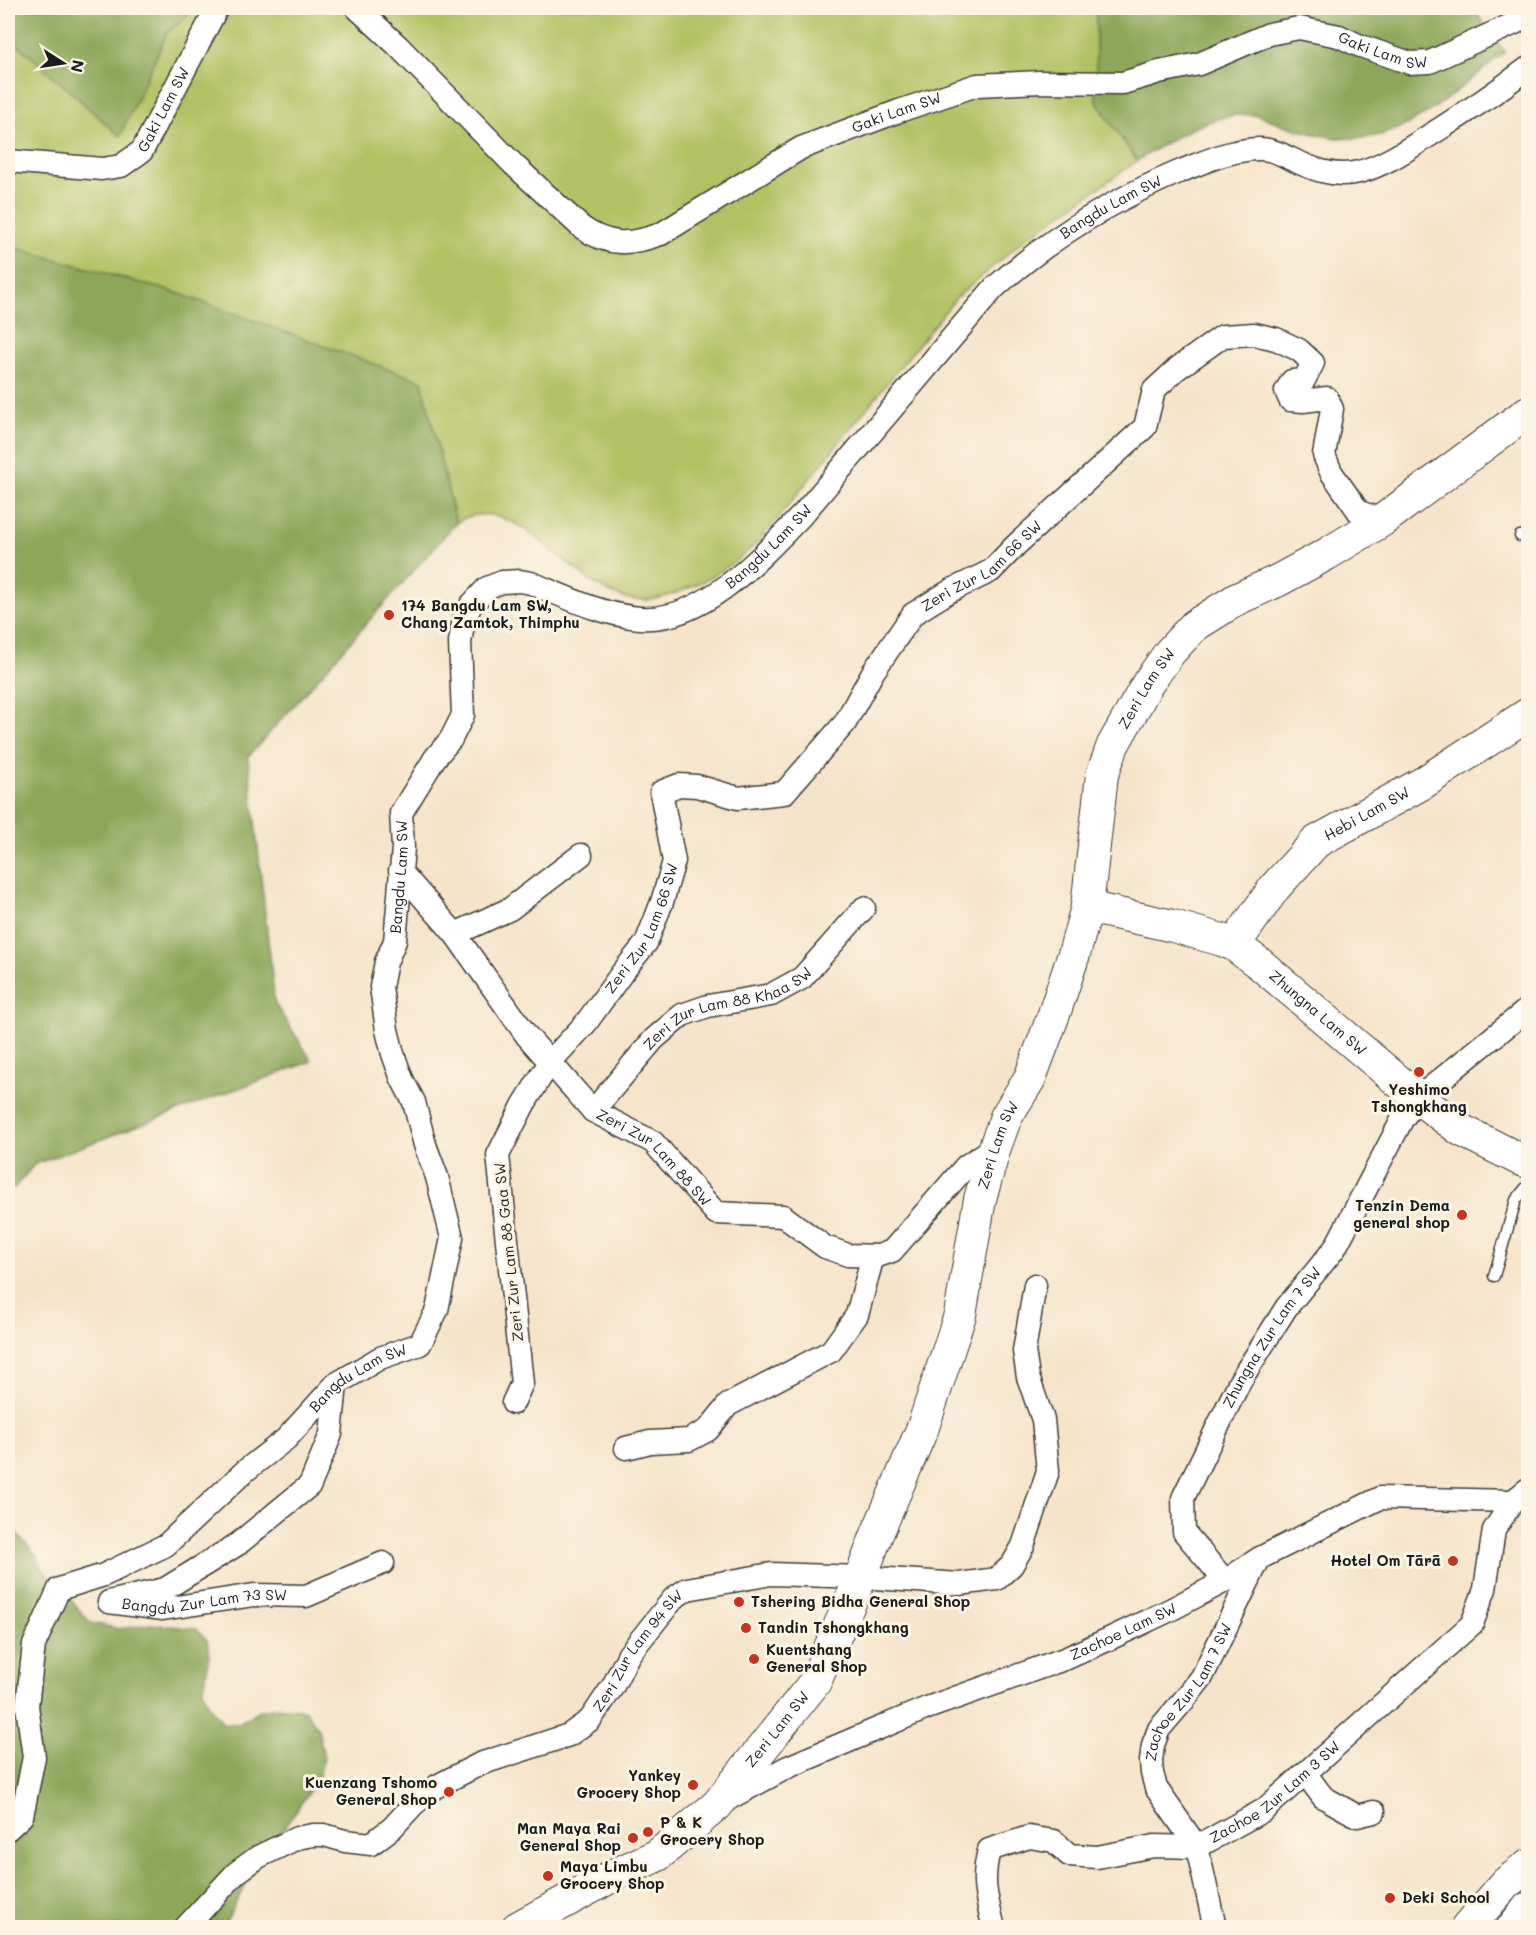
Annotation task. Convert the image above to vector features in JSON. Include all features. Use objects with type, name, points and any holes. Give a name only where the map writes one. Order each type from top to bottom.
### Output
[{"type":"highway","points":[[1513,1928],[1528,1909]]},
{"type":"street","name":"Gaki Lam SW","points":[[8,161],[102,169],[121,166],[142,151],[217,8]]},
{"type":"street","name":"Gaki Lam SW","points":[[357,8],[398,46],[514,165],[581,227],[593,236],[606,241],[623,243],[640,241],[661,234],[801,148],[899,111],[977,85],[1040,82],[1123,83],[1160,72],[1200,64],[1269,34],[1299,28],[1340,36],[1358,45],[1410,63],[1430,62],[1515,23],[1528,10]]},
{"type":"street","name":"Bangdu Lam SW","points":[[8,1829],[22,1816],[34,1757],[27,1706],[34,1645],[59,1589],[104,1575],[165,1545],[245,1471],[286,1439],[336,1384],[380,1358],[420,1344],[437,1310],[452,1238],[437,1177],[425,1145],[414,1102],[402,1080],[387,1030],[381,987],[386,962],[394,941],[403,848],[401,813],[435,758],[451,739],[462,715],[460,642],[462,627],[471,605],[487,588],[502,582],[520,581],[531,583],[604,611],[642,618],[660,618],[695,606],[742,573],[802,515],[994,288],[1085,219],[1164,178],[1210,160],[1250,150],[1270,150],[1311,169],[1337,175],[1379,165],[1420,142],[1528,68]]},
{"type":"street","name":"Zeri Zur Lam 66 SW","points":[[524,1104],[550,1062],[586,1023],[646,943],[662,902],[674,861],[662,792],[679,785],[697,786],[738,798],[784,793],[845,723],[873,672],[914,614],[950,591],[991,571],[1016,545],[1145,427],[1154,390],[1178,368],[1223,336],[1254,334],[1276,339],[1299,350],[1313,363],[1304,380],[1292,381],[1286,391],[1290,400],[1327,398],[1332,409],[1324,455],[1331,472],[1359,512],[1383,520]]},
{"type":"street","name":"Zeri Lam SW","points":[[517,1928],[612,1876],[658,1855],[717,1805],[815,1682],[922,1427],[960,1315],[980,1199],[995,1147],[1006,1117],[1030,1078],[1054,1014],[1087,907],[1102,775],[1113,745],[1148,683],[1170,652],[1194,626],[1238,599],[1327,554],[1383,520],[1528,412]]},
{"type":"street","name":"Hebi Lam SW","points":[[1234,945],[1275,887],[1316,842],[1423,783],[1528,714]]},
{"type":"street","points":[[455,934],[510,909],[581,855]]},
{"type":"street","name":"Zeri Zur Lam 88 SW","points":[[400,871],[455,934],[527,1036],[593,1111],[653,1142],[716,1213],[783,1216],[825,1247],[848,1255],[873,1256]]},
{"type":"street","name":"Zhungna Lam SW","points":[[1087,907],[1173,926],[1234,945],[1260,964],[1418,1098],[1461,1130],[1528,1162]]},
{"type":"street","name":"Zeri Zur Lam 88 Khaa SW","points":[[593,1111],[654,1039],[682,1015],[708,1006],[771,995],[802,978],[864,908]]},
{"type":"street","name":"Zhungna Zur Lam 7 SW","points":[[1225,1581],[1184,1532],[1183,1498],[1240,1381],[1286,1308],[1335,1248],[1402,1118],[1418,1098],[1528,1009]]},
{"type":"street","name":"Zeri Zur Lam 88 Gaa SW","points":[[513,1403],[522,1383],[498,1155],[524,1104]]},
{"type":"street","points":[[626,1448],[650,1442],[689,1440],[708,1430],[728,1405],[831,1351],[857,1315],[873,1256],[892,1251],[966,1166],[995,1147]]},
{"type":"street","name":"Zeri Zur Lam 94 SW","points":[[184,1928],[236,1873],[258,1857],[297,1838],[313,1835],[371,1844],[392,1828],[414,1804],[437,1786],[480,1764],[569,1735],[590,1720],[613,1686],[629,1654],[674,1598],[687,1588],[771,1574],[959,1584],[997,1579],[1012,1565],[1023,1546],[1048,1471],[1043,1420],[1028,1377],[1024,1351],[1035,1285]]},
{"type":"street","name":"Bangdu Zur Lam 73 SW","points":[[336,1384],[331,1434],[310,1485],[238,1544],[165,1589],[109,1602],[163,1609],[254,1595],[306,1596],[382,1563]]},
{"type":"street","name":"Zachoe Lam SW","points":[[717,1805],[788,1767],[853,1739],[927,1708],[1066,1658],[1170,1610],[1225,1581],[1260,1558],[1380,1498],[1521,1495]]},
{"type":"street","name":"Zachoe Zur Lam 3 SW","points":[[994,1928],[985,1893],[984,1870],[989,1850],[1029,1837],[1054,1841],[1069,1855],[1097,1857],[1154,1846],[1197,1847],[1264,1810],[1472,1624],[1485,1589],[1494,1530],[1521,1495]]},
{"type":"street","name":"Zachoe Zur Lam 7 SW","points":[[1215,1928],[1197,1847],[1156,1788],[1151,1761],[1153,1745],[1159,1729],[1202,1677],[1260,1558]]},
{"type":"street","points":[[1305,1773],[1323,1797],[1357,1816],[1374,1812]]},
{"type":"street","points":[[1467,1928],[1506,1883],[1528,1866]]},
{"type":"lane","points":[[1494,1276],[1516,1200],[1528,1185]]},
{"type":"green space","points":[[8,8],[196,8],[167,33],[120,136],[8,36]]},
{"type":"green space","points":[[196,8],[1096,8],[1096,101],[1137,161],[1024,240],[956,298],[765,534],[749,550],[724,569],[675,594],[638,600],[614,594],[591,581],[524,529],[502,518],[479,515],[456,523],[421,381],[180,294],[8,246],[8,36],[120,135],[167,33]]},
{"type":"green space","points":[[1096,8],[1473,8],[1505,52],[1427,113],[1393,131],[1365,138],[1343,138],[1300,130],[1259,116],[1244,114],[1228,116],[1195,127],[1137,161],[1096,101]]},
{"type":"green space","points":[[8,246],[180,294],[422,381],[456,523],[248,757],[275,1004],[312,1061],[35,1164],[14,1188],[8,1189]]},
{"type":"green space","points":[[8,1523],[38,1558],[42,1568],[91,1623],[119,1629],[150,1624],[197,1629],[207,1640],[210,1656],[203,1690],[209,1706],[223,1723],[239,1723],[258,1711],[277,1707],[307,1712],[318,1729],[324,1758],[318,1779],[248,1880],[223,1927],[8,1927]]},
{"type":"place","name":"174 Bangdu Lam SW, Chang Zamtok, Thimphu","points":[[389,615]]},
{"type":"place","name":"Yeshimo Tshongkhang","points":[[1419,1072]]},
{"type":"place","name":"Tenzin Dema general shop","points":[[1462,1215]]},
{"type":"place","name":"Hotel Om Tārā","points":[[1453,1561]]},
{"type":"place","name":"Tshering Bidha General Shop","points":[[739,1602]]},
{"type":"place","name":"Tandin Tshongkhang","points":[[746,1628]]},
{"type":"place","name":"Kuentshang General Shop","points":[[754,1659]]},
{"type":"place","name":"Yankey Grocery Shop","points":[[693,1785]]},
{"type":"place","name":"Kuenzang Tshomo General Shop","points":[[449,1792]]},
{"type":"place","name":"P & K Grocery Shop","points":[[648,1832]]},
{"type":"place","name":"Man Maya Rai General Shop","points":[[633,1838]]},
{"type":"place","name":"Maya Limbu Grocery Shop","points":[[548,1876]]},
{"type":"place","name":"Deki School","points":[[1390,1898]]}]
